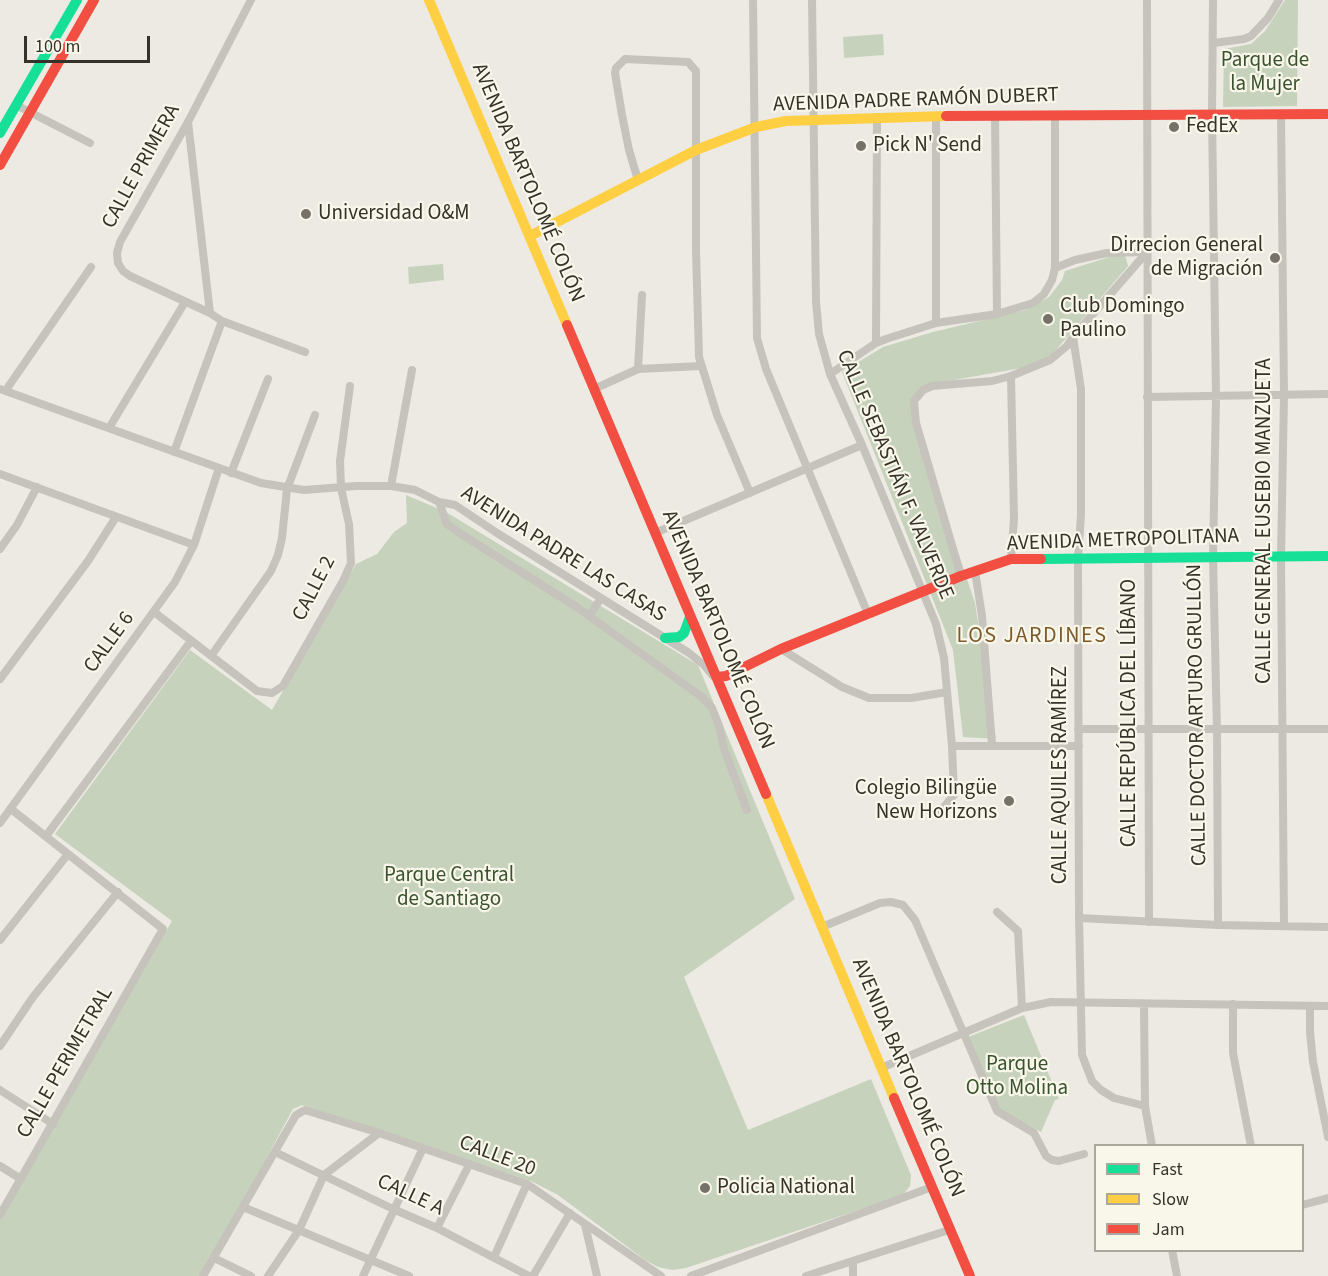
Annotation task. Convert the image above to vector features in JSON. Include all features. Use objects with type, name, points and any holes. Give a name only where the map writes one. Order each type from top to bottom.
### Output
[{"type":"main road","points":[[0,133],[77,0]]},
{"type":"main road","points":[[0,165],[94,0]]},
{"type":"main road","name":"AVENIDA BARTOLOMÉ COLÓN","points":[[429,0],[969,1276]]},
{"type":"main road","name":"AVENIDA PADRE RAMÓN DUBERT","points":[[530,236],[696,150],[756,127],[786,121],[995,115],[1328,114]]},
{"type":"main road","name":"AVENIDA METROPOLITANA","points":[[717,677],[726,676],[781,649],[923,591],[1011,559],[1328,556]]},
{"type":"main road","points":[[665,638],[679,637],[684,633],[690,617]]},
{"type":"street","name":"CALLE PRIMERA","points":[[251,0],[188,122],[120,242],[117,253],[118,263],[123,271],[222,321],[305,352]]},
{"type":"street","points":[[753,0],[757,338],[762,359],[868,614]]},
{"type":"street","name":"CALLE SEBASTIÁN F. VALVERDE","points":[[812,0],[816,302],[819,334],[830,374],[936,624],[944,658],[954,795],[937,815]]},
{"type":"street","name":"CALLE REPÚBLICA DEL LÍBANO","points":[[1147,0],[1146,397],[1149,922]]},
{"type":"street","name":"CALLE DOCTOR ARTURO GRULLÓN","points":[[1213,0],[1212,115],[1216,397],[1214,557],[1218,925]]},
{"type":"street","points":[[1214,42],[1244,39],[1251,36],[1268,18],[1279,0]]},
{"type":"street","points":[[638,180],[629,150],[615,74],[618,65],[625,59],[688,62],[695,67],[696,71],[697,339],[701,366],[717,415],[750,493]]},
{"type":"street","points":[[16,105],[90,143]]},
{"type":"street","points":[[995,115],[997,314]]},
{"type":"street","points":[[830,374],[876,343],[936,323],[997,314],[1021,307],[1039,298],[1048,288],[1055,268],[1055,115]]},
{"type":"street","name":"CALLE GENERAL EUSEBIO MANZUETA","points":[[1281,115],[1284,395],[1281,557],[1284,926]]},
{"type":"street","points":[[876,343],[877,117]]},
{"type":"street","points":[[936,117],[936,323]]},
{"type":"street","points":[[188,122],[210,313]]},
{"type":"street","points":[[1055,268],[1075,260],[1107,253],[1147,252]]},
{"type":"street","points":[[961,576],[916,423],[914,401],[923,390],[932,386],[992,381],[1050,360],[1067,346],[1147,252]]},
{"type":"street","points":[[3,389],[91,267]]},
{"type":"street","points":[[638,369],[642,295]]},
{"type":"street","points":[[109,428],[186,302]]},
{"type":"street","points":[[174,452],[222,321]]},
{"type":"street","name":"CALLE AQUILES RAMÍREZ","points":[[1073,337],[1082,389],[1081,515],[1078,558],[1079,918],[1082,1055],[1092,1081],[1114,1098],[1145,1106]]},
{"type":"street","points":[[594,389],[638,369],[701,366]]},
{"type":"street","points":[[391,486],[412,370]]},
{"type":"street","points":[[1011,376],[1014,507],[1011,559]]},
{"type":"street","points":[[231,473],[268,379]]},
{"type":"street","name":"CALLE 2","points":[[211,656],[257,691],[272,693],[283,686],[348,572],[352,555],[341,488],[341,441],[350,386]]},
{"type":"street","name":"AVENIDA PADRE LAS CASAS","points":[[3,389],[231,473],[287,489],[391,486],[415,490],[439,502],[455,505],[696,658],[710,674],[717,677]]},
{"type":"street","points":[[1146,397],[1328,394]]},
{"type":"street","points":[[154,612],[211,656],[271,571],[278,555],[287,489],[315,415]]},
{"type":"street","points":[[655,533],[862,446]]},
{"type":"street","name":"CALLE 6","points":[[0,823],[175,582],[194,545],[219,468]]},
{"type":"street","points":[[0,474],[194,545]]},
{"type":"street","points":[[0,549],[17,525],[37,487]]},
{"type":"street","points":[[439,502],[443,516],[452,528],[588,616],[702,697],[712,708],[724,749],[747,810]]},
{"type":"street","points":[[0,679],[88,561],[116,517]]},
{"type":"street","points":[[975,571],[982,616],[992,745]]},
{"type":"street","points":[[588,616],[601,598]]},
{"type":"street","points":[[46,836],[191,641]]},
{"type":"street","points":[[781,649],[842,687],[869,698],[910,698],[947,692]]},
{"type":"street","points":[[720,730],[732,715]]},
{"type":"street","points":[[1078,729],[1328,729]]},
{"type":"street","points":[[952,746],[1079,746]]},
{"type":"street","points":[[0,1046],[33,997],[118,891],[11,809]]},
{"type":"street","points":[[0,940],[68,854]]},
{"type":"street","name":"CALLE PERIMETRAL","points":[[0,1215],[163,929],[118,891]]},
{"type":"street","points":[[822,927],[880,903],[891,902],[903,905],[910,910],[997,1111],[1034,1133],[1046,1156],[1052,1160],[1059,1161],[1084,1154]]},
{"type":"street","points":[[997,912],[1018,931],[1022,1008]]},
{"type":"street","points":[[1079,918],[1218,925],[1328,927]]},
{"type":"street","points":[[881,1068],[1022,1008],[1051,1002],[1328,1006]]},
{"type":"street","points":[[1233,1004],[1233,1053],[1251,1144]]},
{"type":"street","points":[[1144,1005],[1145,1106],[1152,1144]]},
{"type":"street","points":[[1310,1005],[1309,1023],[1313,1062],[1328,1137]]},
{"type":"street","points":[[0,1090],[53,1124]]},
{"type":"street","name":"CALLE 20","points":[[275,1152],[296,1115],[302,1111],[310,1111],[380,1133],[527,1184],[661,1276]]},
{"type":"street","points":[[268,1276],[299,1230],[324,1175],[380,1133]]},
{"type":"street","points":[[363,1276],[423,1148]]},
{"type":"street","points":[[203,1276],[275,1152]]},
{"type":"street","name":"CALLE A","points":[[275,1152],[437,1228],[531,1276]]},
{"type":"street","points":[[437,1228],[469,1165]]},
{"type":"street","points":[[0,1166],[21,1179]]},
{"type":"street","points":[[494,1257],[527,1184]]},
{"type":"street","points":[[692,1276],[932,1187]]},
{"type":"street","points":[[1304,1204],[1328,1198]]},
{"type":"street","points":[[243,1207],[409,1276]]},
{"type":"street","points":[[531,1276],[570,1213]]},
{"type":"street","points":[[585,1225],[597,1276]]},
{"type":"street","points":[[806,1276],[949,1230]]},
{"type":"street","points":[[1172,1252],[1177,1276]]},
{"type":"street","points":[[214,1258],[251,1276]]},
{"type":"street","points":[[853,1262],[853,1276]]},
{"type":"green space","name":"Parque de la Mujer","points":[[1285,0],[1298,0],[1297,106],[1223,107],[1224,49],[1251,44],[1265,31]]},
{"type":"green space","points":[[883,34],[884,55],[844,58],[843,37]]},
{"type":"green space","points":[[1122,253],[1128,266],[1044,364],[943,382],[922,390],[912,415],[975,603],[996,739],[963,737],[953,650],[842,372],[883,347],[933,332],[1025,310],[1049,297],[1062,280],[1065,271]]},
{"type":"green space","points":[[443,264],[444,280],[409,284],[408,267]]},
{"type":"green space","name":"Parque Central de Santiago","points":[[406,495],[446,512],[698,665],[795,899],[684,977],[748,1130],[871,1079],[911,1175],[910,1186],[903,1195],[686,1268],[672,1270],[658,1267],[645,1260],[558,1195],[531,1181],[302,1105],[293,1109],[224,1237],[199,1276],[0,1276],[0,1220],[172,921],[55,834],[190,650],[272,710],[356,564],[377,554],[394,532],[407,523]]},
{"type":"green space","name":"Parque Otto Molina","points":[[1024,1015],[1059,1099],[1055,1100],[1041,1132],[1000,1110],[968,1037]]},
{"type":"traffic: fast","points":[[0,133],[77,0]]},
{"type":"traffic: fast","points":[[1041,559],[1328,556]]},
{"type":"traffic: fast","points":[[665,638],[679,637],[684,633],[690,617]]},
{"type":"traffic: slow","points":[[429,0],[567,325]]},
{"type":"traffic: slow","points":[[530,236],[696,150],[756,127],[786,121],[946,116]]},
{"type":"traffic: slow","points":[[766,794],[894,1098]]},
{"type":"traffic: jam","points":[[0,165],[94,0]]},
{"type":"traffic: jam","points":[[946,116],[1328,114]]},
{"type":"traffic: jam","points":[[567,325],[766,794]]},
{"type":"traffic: jam","points":[[717,677],[726,676],[781,649],[961,576],[1011,559],[1041,559]]},
{"type":"traffic: jam","points":[[894,1098],[970,1276]]},
{"type":"place","name":"FedEx","points":[[1174,127]]},
{"type":"place","name":"Pick N' Send","points":[[861,146]]},
{"type":"place","name":"Universidad O&M","points":[[306,214]]},
{"type":"place","name":"Dirrecion General de Migración","points":[[1275,258]]},
{"type":"place","name":"Club Domingo Paulino","points":[[1048,319]]},
{"type":"place","name":"Colegio Bilingüe New Horizons","points":[[1009,801]]},
{"type":"place","name":"Policia National","points":[[705,1188]]},
{"type":"district","name":"LOS JARDINES","points":[[1032,637]]}]
